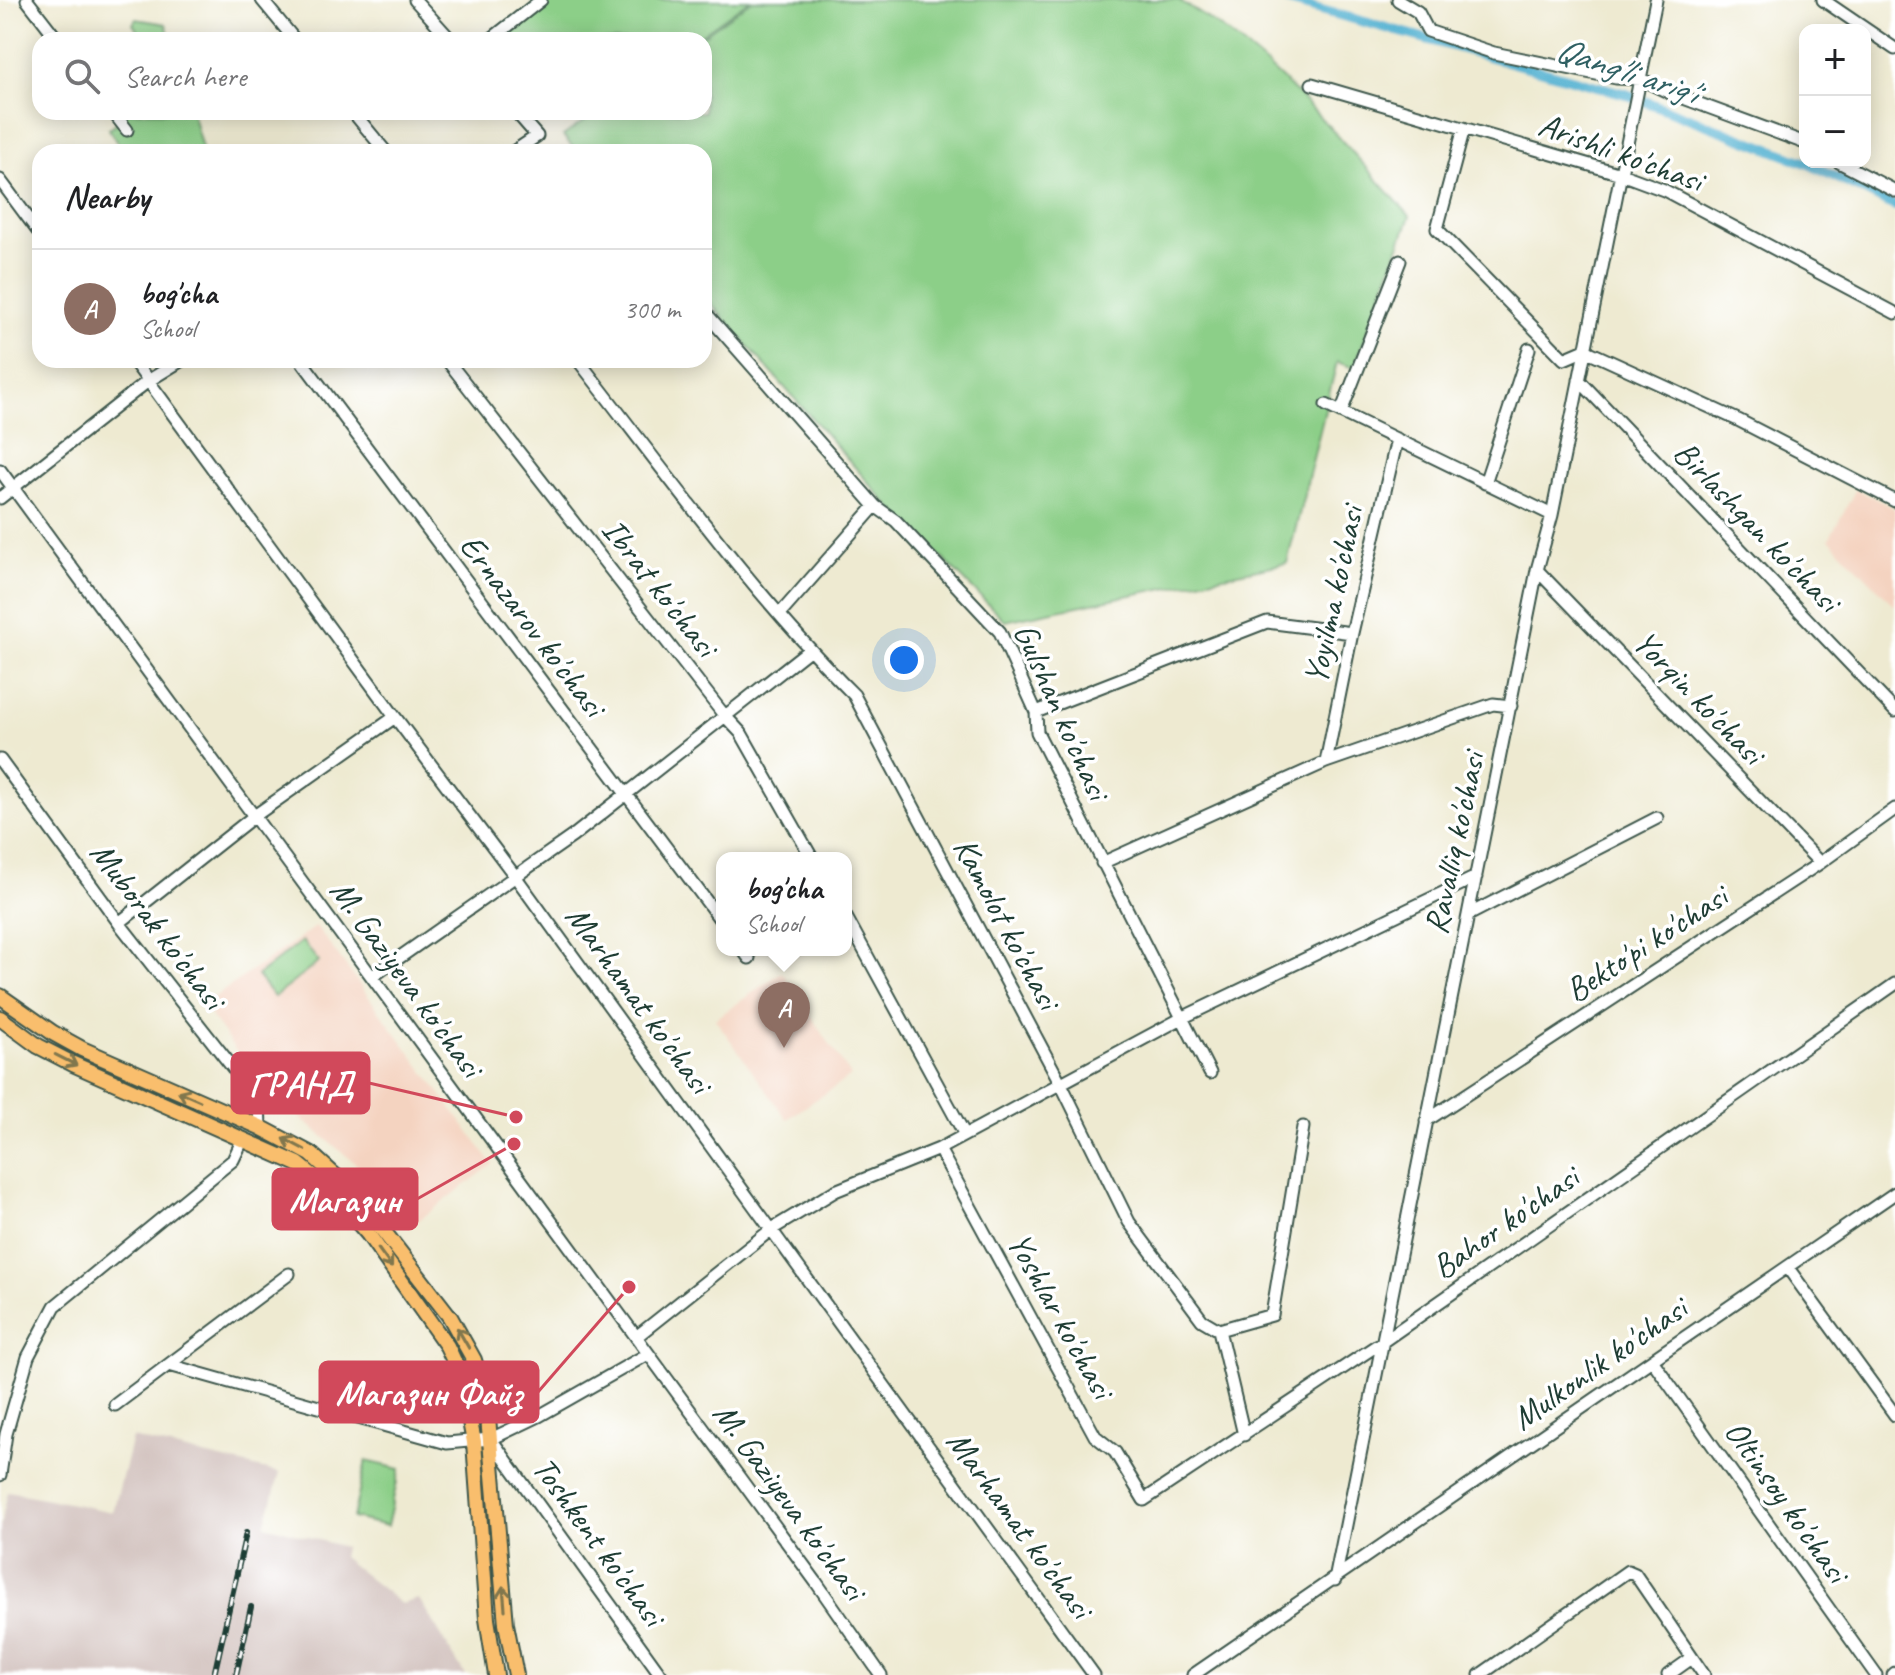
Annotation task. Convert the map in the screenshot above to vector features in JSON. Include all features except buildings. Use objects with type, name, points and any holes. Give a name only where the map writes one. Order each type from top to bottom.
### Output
[{"type":"main road","points":[[0,996],[82,1049],[260,1127],[311,1154],[341,1179],[379,1222],[450,1317],[467,1345],[480,1376],[491,1439],[506,1624],[516,1675]]},
{"type":"main road","points":[[0,1018],[38,1046],[73,1064],[298,1164],[343,1204],[368,1234],[435,1327],[455,1360],[466,1392],[474,1442],[487,1619],[496,1675]]},
{"type":"street","points":[[27,0],[52,32]]},
{"type":"street","points":[[262,0],[288,32]]},
{"type":"street","points":[[415,0],[444,32]]},
{"type":"street","points":[[500,32],[541,0]]},
{"type":"street","points":[[1398,0],[1418,12],[1428,31],[1494,53],[1641,81],[1799,141]]},
{"type":"street","name":"Ravalliq ko'chasi","points":[[1335,1580],[1537,570],[1552,515],[1656,0]]},
{"type":"street","points":[[1823,0],[1895,49]]},
{"type":"street","name":"Arishli ko'chasi","points":[[1312,84],[1621,174],[1664,190],[1895,313]]},
{"type":"street","points":[[119,120],[127,130]]},
{"type":"street","points":[[360,120],[379,144]]},
{"type":"street","points":[[523,120],[537,136],[525,144]]},
{"type":"street","points":[[1464,128],[1437,229],[1564,359],[1585,350],[1738,420],[1895,501]]},
{"type":"street","points":[[1851,168],[1895,191]]},
{"type":"street","points":[[0,180],[32,223]]},
{"type":"street","points":[[1341,412],[1400,261]]},
{"type":"street","name":"Gulshan ko'chasi","points":[[712,320],[875,506],[896,521],[1000,632],[1036,712],[1037,732],[1210,1073]]},
{"type":"street","points":[[1485,483],[1529,349]]},
{"type":"street","name":"Marhamat ko'chasi","points":[[139,368],[515,876],[1094,1675]]},
{"type":"street","points":[[0,498],[148,381],[169,368]]},
{"type":"street","name":"Ernazarov ko'chasi","points":[[307,368],[716,914]]},
{"type":"street","name":"Ibrat ko'chasi","points":[[453,368],[741,733],[809,852]]},
{"type":"street","name":"Kamolot ko'chasi","points":[[584,368],[722,545],[809,650],[854,695],[1061,1084],[1129,1222],[1202,1320],[1219,1330]]},
{"type":"street","name":"Birlashgan ko'chasi","points":[[1579,380],[1895,711]]},
{"type":"street","points":[[1326,405],[1552,515]]},
{"type":"street","name":"Yoyilma ko'chasi","points":[[1326,762],[1397,439]]},
{"type":"street","name":"M. Gaziyeva ko'chasi","points":[[0,470],[373,976],[881,1675]]},
{"type":"street","points":[[780,614],[875,506]]},
{"type":"street","name":"Yorqin ko'chasi","points":[[1537,570],[1820,863]]},
{"type":"street","points":[[1036,712],[1267,622],[1352,633]]},
{"type":"street","points":[[373,976],[573,836],[809,650]]},
{"type":"street","points":[[1102,863],[1326,762],[1493,704],[1511,706]]},
{"type":"street","points":[[119,923],[253,817],[395,717]]},
{"type":"street","name":"Muborak ko'chasi","points":[[0,760],[119,923],[259,1101],[260,1127]]},
{"type":"street","name":"Bekto'pi ko'chasi","points":[[1426,1121],[1820,863],[1895,809]]},
{"type":"street","points":[[1468,915],[1657,818]]},
{"type":"street","points":[[636,1337],[772,1229],[835,1191],[939,1149],[1184,1017],[1476,877]]},
{"type":"street","points":[[852,928],[965,1135]]},
{"type":"street","name":"Bahor ko'chasi","points":[[1144,1500],[1382,1342],[1895,984]]},
{"type":"street","points":[[1244,1435],[1219,1330],[1272,1315],[1303,1127]]},
{"type":"street","points":[[0,1475],[6,1434],[28,1357],[55,1306],[233,1160],[243,1139]]},
{"type":"street","name":"Yoshlar ko'chasi","points":[[939,1149],[1095,1436],[1115,1452],[1144,1500]]},
{"type":"street","name":"Mulkonlik ko'chasi","points":[[1335,1580],[1895,1193]]},
{"type":"street","points":[[1788,1268],[1895,1415]]},
{"type":"street","points":[[115,1405],[289,1274]]},
{"type":"street","points":[[169,1365],[447,1443],[491,1439],[539,1416],[648,1354]]},
{"type":"street","name":"Oltinsoy ko'chasi","points":[[1652,1360],[1876,1675]]},
{"type":"street","name":"Toshkent ko'chasi","points":[[491,1439],[661,1675]]},
{"type":"street","points":[[1480,1675],[1632,1571],[1704,1675]]},
{"type":"street","points":[[1193,1675],[1335,1580]]},
{"type":"street","points":[[1668,1675],[1692,1658]]},
{"type":"shaded area","points":[[1856,489],[1895,509],[1895,606],[1829,539]]},
{"type":"shaded area","points":[[316,926],[493,1164],[410,1227],[353,1161],[262,1087],[203,1005]]},
{"type":"shaded area","points":[[782,972],[851,1076],[787,1119],[715,1019]]},
{"type":"shaded area","points":[[132,1438],[280,1473],[265,1525],[344,1547],[342,1557],[401,1604],[419,1599],[465,1675],[0,1675],[0,1528],[8,1491],[113,1512]]},
{"type":"green space","points":[[549,0],[750,0],[705,32],[511,32]]},
{"type":"green space","points":[[752,0],[1178,0],[1211,21],[1273,71],[1330,127],[1410,216],[1354,368],[1337,362],[1287,563],[1005,621],[883,499],[712,305],[712,144],[570,144],[563,136],[586,120],[712,120],[712,32],[708,32]]},
{"type":"green space","points":[[136,19],[166,24],[168,32],[138,32],[133,24]]},
{"type":"green space","points":[[120,120],[194,120],[201,144],[119,144],[109,129]]},
{"type":"green space","points":[[302,941],[319,962],[274,997],[257,976]]},
{"type":"green space","points":[[366,1461],[400,1469],[387,1526],[353,1518]]},
{"type":"waterway","name":"Qang'li arig'i","points":[[1285,0],[1626,94],[1809,164],[1895,206]]},
{"type":"railway","points":[[214,1675],[246,1533]]},
{"type":"railway","points":[[236,1675],[251,1607]]},
{"type":"place","name":"bog'cha","points":[[784,1048]]},
{"type":"place","name":"ГРАНД","points":[[516,1117]]},
{"type":"place","name":"Магазин","points":[[514,1144]]},
{"type":"place","name":"Магазин Файз","points":[[629,1287]]}]
